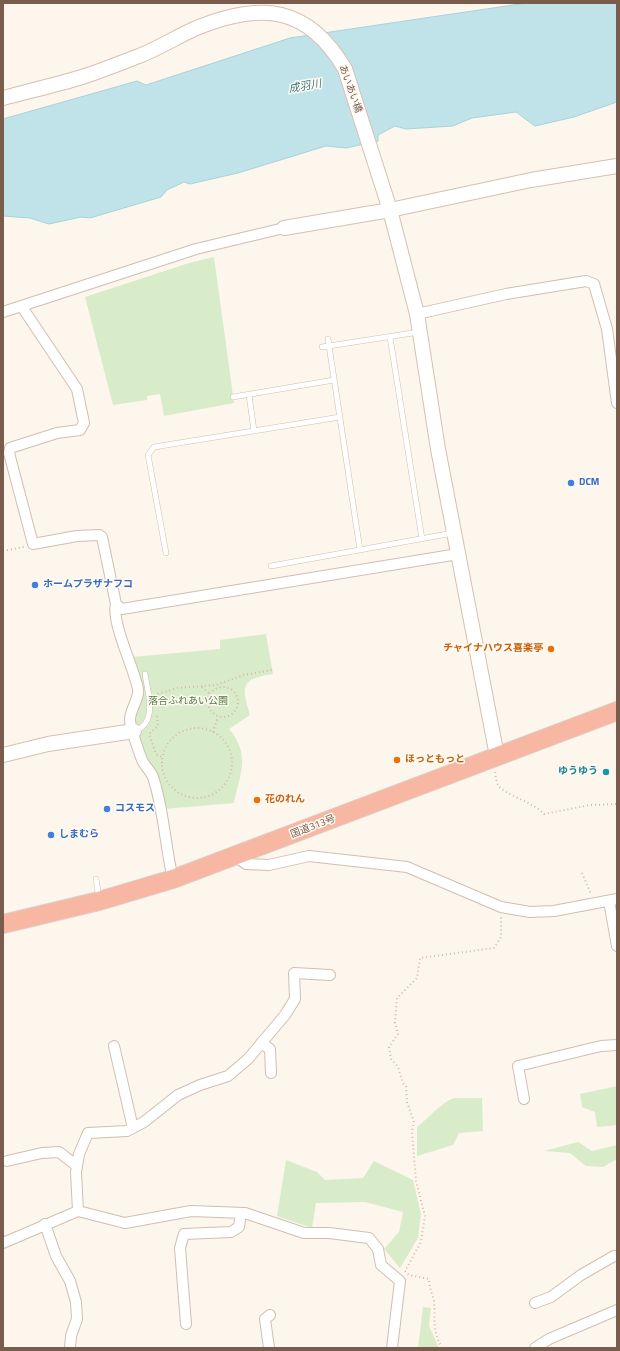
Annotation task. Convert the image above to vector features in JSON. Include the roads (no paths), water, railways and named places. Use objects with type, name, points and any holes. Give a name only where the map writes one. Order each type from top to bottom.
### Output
[{"type":"highway","name":"国道313号","points":[[3,924],[99,901],[173,879],[236,857],[617,711]]},
{"type":"street","name":"あいあい橋","points":[[3,98],[83,77],[156,49],[199,27],[240,14],[254,12],[278,13],[319,35],[335,53],[345,68],[388,206],[417,314],[438,448],[497,756]]},
{"type":"street","points":[[3,312],[196,249],[284,228],[388,206],[617,166]]},
{"type":"street","points":[[417,314],[540,288],[586,281],[594,284],[607,329],[617,403]]},
{"type":"street","points":[[22,307],[77,389],[84,423],[80,430],[57,433],[10,448],[9,453],[33,544],[77,536],[99,535],[102,537],[116,604],[114,611],[123,645],[133,667],[138,692],[131,711],[130,721],[142,760],[153,776],[165,827],[169,862],[173,879]]},
{"type":"street","points":[[116,604],[122,608],[458,554]]},
{"type":"street","points":[[3,756],[48,744],[134,731]]},
{"type":"street","points":[[236,857],[246,864],[269,864],[309,856],[407,867],[443,881],[475,898],[501,907],[530,912],[554,911],[613,900],[617,946]]},
{"type":"street","points":[[78,1211],[77,1166],[79,1154],[88,1134],[127,1131],[144,1122],[178,1095],[200,1085],[228,1076],[248,1059],[295,999],[294,973],[330,975]]},
{"type":"street","points":[[261,1043],[270,1049],[271,1073]]},
{"type":"street","points":[[524,1099],[518,1066],[601,1046],[617,1045]]},
{"type":"street","points":[[114,1046],[132,1128]]},
{"type":"street","points":[[7,1161],[42,1153],[59,1152],[77,1166]]},
{"type":"street","points":[[3,1243],[78,1211],[125,1223],[191,1211],[241,1212],[267,1219],[304,1233],[329,1233],[369,1238],[378,1249],[381,1266],[400,1281],[392,1348]]},
{"type":"street","points":[[186,1324],[180,1248],[184,1234],[231,1232],[239,1227],[241,1212]]},
{"type":"street","points":[[45,1224],[56,1256],[70,1281],[76,1302],[77,1319],[70,1336],[70,1348]]},
{"type":"street","points":[[535,1304],[551,1297],[581,1275],[614,1256],[617,1256]]},
{"type":"street","points":[[535,1348],[549,1339],[617,1310]]},
{"type":"street","points":[[269,1348],[266,1319],[270,1315]]},
{"type":"lane","points":[[322,347],[420,332]]},
{"type":"lane","points":[[390,336],[422,539]]},
{"type":"lane","points":[[328,339],[360,550]]},
{"type":"lane","points":[[233,397],[334,380]]},
{"type":"lane","points":[[249,394],[254,431]]},
{"type":"lane","points":[[166,553],[148,455],[154,447],[340,417]]},
{"type":"lane","points":[[271,566],[454,533]]},
{"type":"lane","points":[[134,731],[142,728],[148,719],[150,709],[145,674]]},
{"type":"lane","points":[[96,880],[99,901]]},
{"type":"water","name":"成羽川","points":[[527,3],[617,3],[617,102],[574,117],[535,126],[516,112],[472,118],[453,126],[406,129],[395,126],[378,135],[378,141],[346,148],[326,146],[238,173],[190,184],[184,182],[167,190],[161,197],[90,218],[81,217],[49,224],[30,218],[3,216],[3,119],[137,81],[146,85],[290,38]]},
{"type":"place","name":"DCM","points":[[571,483]]},
{"type":"place","name":"ホームプラザナフコ","points":[[35,585]]},
{"type":"place","name":"チャイナハウス喜楽亭","points":[[551,649]]},
{"type":"place","name":"ほっともっと","points":[[397,760]]},
{"type":"place","name":"ゆうゆう","points":[[606,772]]},
{"type":"place","name":"花のれん","points":[[257,800]]},
{"type":"place","name":"コスモス","points":[[107,809]]},
{"type":"place","name":"しまむら","points":[[51,835]]},
{"type":"park label","name":"落合ふれあい公園","points":[[188,702]]}]
